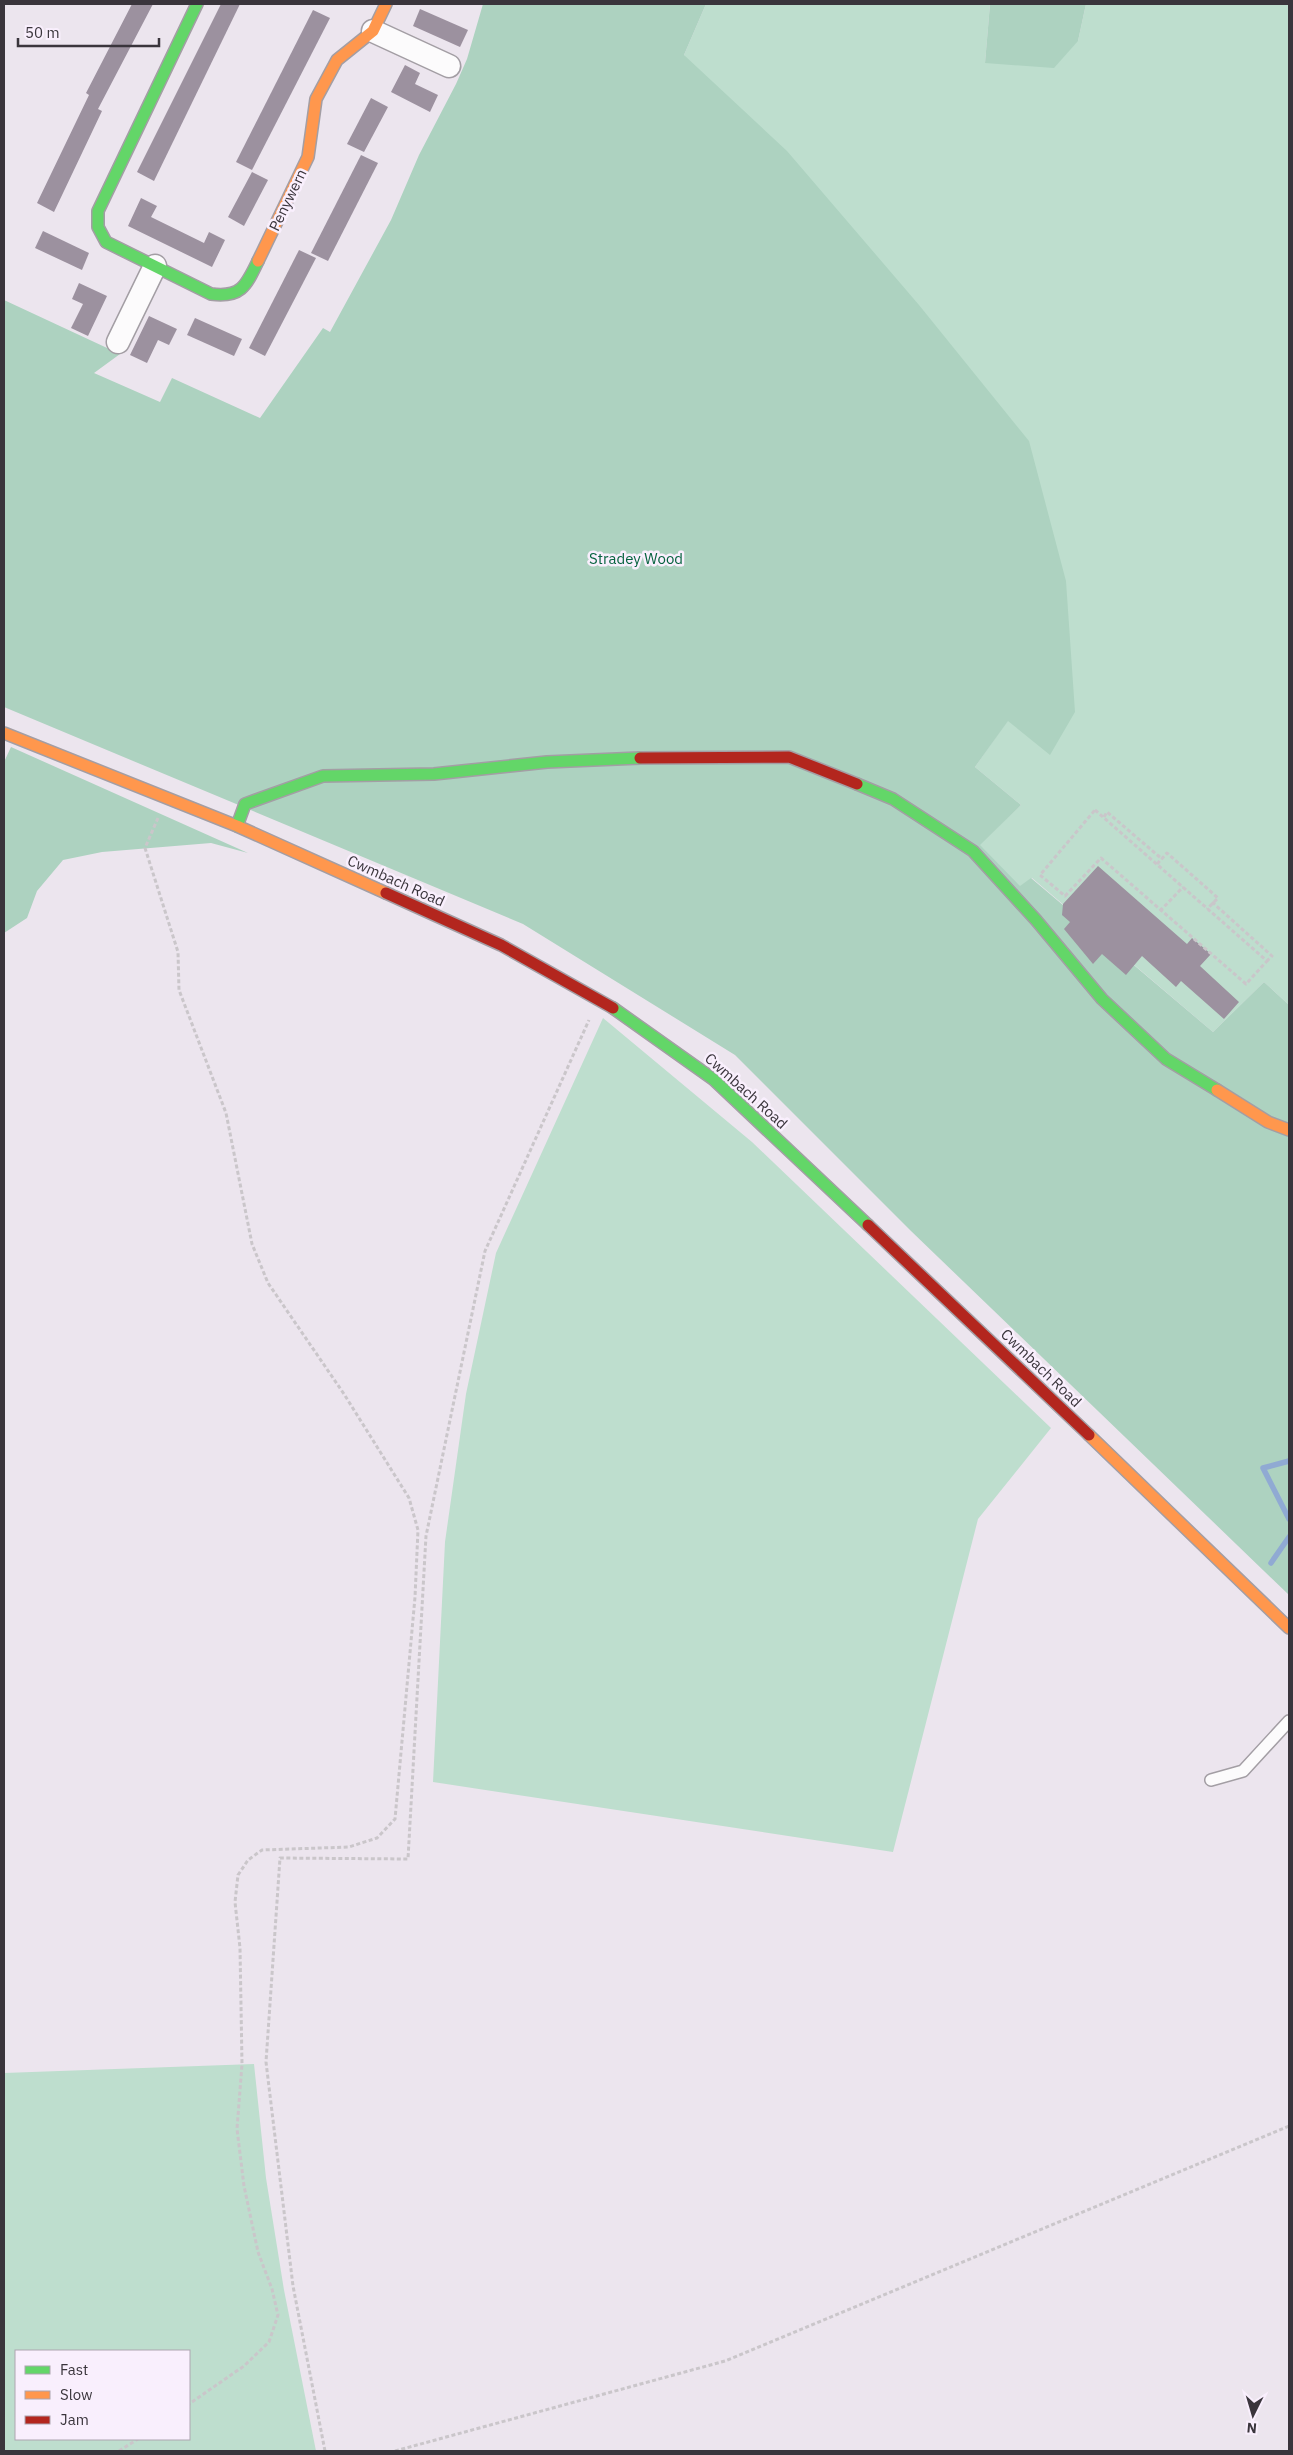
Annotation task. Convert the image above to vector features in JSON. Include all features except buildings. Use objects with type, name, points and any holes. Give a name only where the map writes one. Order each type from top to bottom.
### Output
[{"type":"street","name":"Penywern","points":[[197,4],[98,211],[96,223],[99,233],[106,242],[211,294],[226,296],[238,293],[249,280],[308,157],[316,99],[337,60],[373,31],[386,4]]},
{"type":"street","points":[[373,31],[448,66]]},
{"type":"street","points":[[118,342],[155,266]]},
{"type":"street","name":"Cwmbach Road","points":[[4,734],[237,826],[501,945],[599,999],[713,1078],[981,1331],[1289,1628]]},
{"type":"street","points":[[237,826],[245,804],[323,776],[434,774],[547,762],[672,756],[789,757],[893,799],[973,851],[1036,920],[1102,999],[1166,1059],[1268,1122],[1289,1130]]},
{"type":"lane","points":[[1211,1780],[1243,1771],[1289,1721]]},
{"type":"path","points":[[166,798],[145,848],[178,952],[179,990],[226,1113],[252,1244],[268,1283],[344,1394],[409,1498],[418,1530],[415,1597],[395,1820],[377,1838],[349,1847],[262,1850],[248,1860],[238,1875],[235,1902],[240,1948],[242,2064],[238,2130],[244,2186],[258,2252],[272,2289],[278,2315],[269,2342],[244,2366],[190,2403]]},
{"type":"path","points":[[1212,902],[1272,956],[1246,984],[1101,858],[1065,896],[1040,875],[1095,810],[1267,961]]},
{"type":"path","points":[[1104,817],[1107,812],[1162,859]]},
{"type":"path","points":[[1157,864],[1168,853],[1218,898],[1207,909]]},
{"type":"path","points":[[1160,910],[1183,887]]},
{"type":"path","points":[[325,2451],[293,2286],[266,2062],[280,1858],[408,1858],[426,1536],[484,1251],[599,999]]},
{"type":"path","points":[[395,2451],[725,2361],[1289,2126]]},
{"type":"path","points":[[119,2451],[136,2440]]},
{"type":"green space","name":"Stradey Wood","points":[[483,4],[706,4],[684,55],[787,151],[919,305],[1029,441],[1066,581],[1075,712],[1050,755],[1008,721],[975,767],[1021,805],[980,845],[1020,886],[1031,878],[1213,1032],[1264,982],[1289,1005],[1289,1595],[911,1231],[735,1055],[523,924],[4,707],[4,300],[120,354],[94,373],[160,402],[172,378],[260,418],[323,328],[330,332],[391,220],[419,155],[467,59]]},
{"type":"green space","points":[[706,4],[990,4],[985,63],[1078,41],[1086,4],[1289,4],[1289,1005],[1264,982],[1213,1032],[1032,878],[1020,887],[979,845],[1021,805],[975,767],[1008,720],[684,55]]},
{"type":"green space","points":[[990,4],[1086,4],[1078,41],[1054,68],[985,63]]},
{"type":"green space","points":[[11,747],[248,853],[211,843],[102,852],[63,860],[37,891],[27,918],[4,933],[4,762]]},
{"type":"green space","points":[[603,1018],[752,1142],[1051,1428],[978,1519],[893,1852],[433,1782],[445,1542],[466,1394],[496,1253]]},
{"type":"green space","points":[[254,2064],[266,2178],[284,2290],[316,2451],[4,2451],[4,2073]]},
{"type":"waterway","points":[[1289,1461],[1263,1468],[1289,1519]]},
{"type":"waterway","points":[[1271,1563],[1289,1537]]},
{"type":"traffic: fast","points":[[197,4],[98,211],[98,227],[106,242],[211,294],[221,295],[236,292],[246,283],[258,261]]},
{"type":"traffic: fast","points":[[237,826],[245,804],[323,776],[434,774],[547,762],[640,758]]},
{"type":"traffic: fast","points":[[857,784],[893,799],[973,851],[1036,920],[1102,999],[1166,1059],[1217,1090]]},
{"type":"traffic: fast","points":[[613,1008],[713,1079],[868,1225]]},
{"type":"traffic: slow","points":[[258,261],[308,157],[316,99],[337,60],[373,31],[386,4]]},
{"type":"traffic: slow","points":[[4,733],[237,826],[386,893]]},
{"type":"traffic: slow","points":[[1217,1090],[1268,1122],[1289,1130]]},
{"type":"traffic: slow","points":[[1089,1435],[1289,1628]]},
{"type":"traffic: jam","points":[[640,758],[789,757],[857,784]]},
{"type":"traffic: jam","points":[[386,893],[501,945],[613,1008]]},
{"type":"traffic: jam","points":[[868,1225],[1089,1435]]}]
